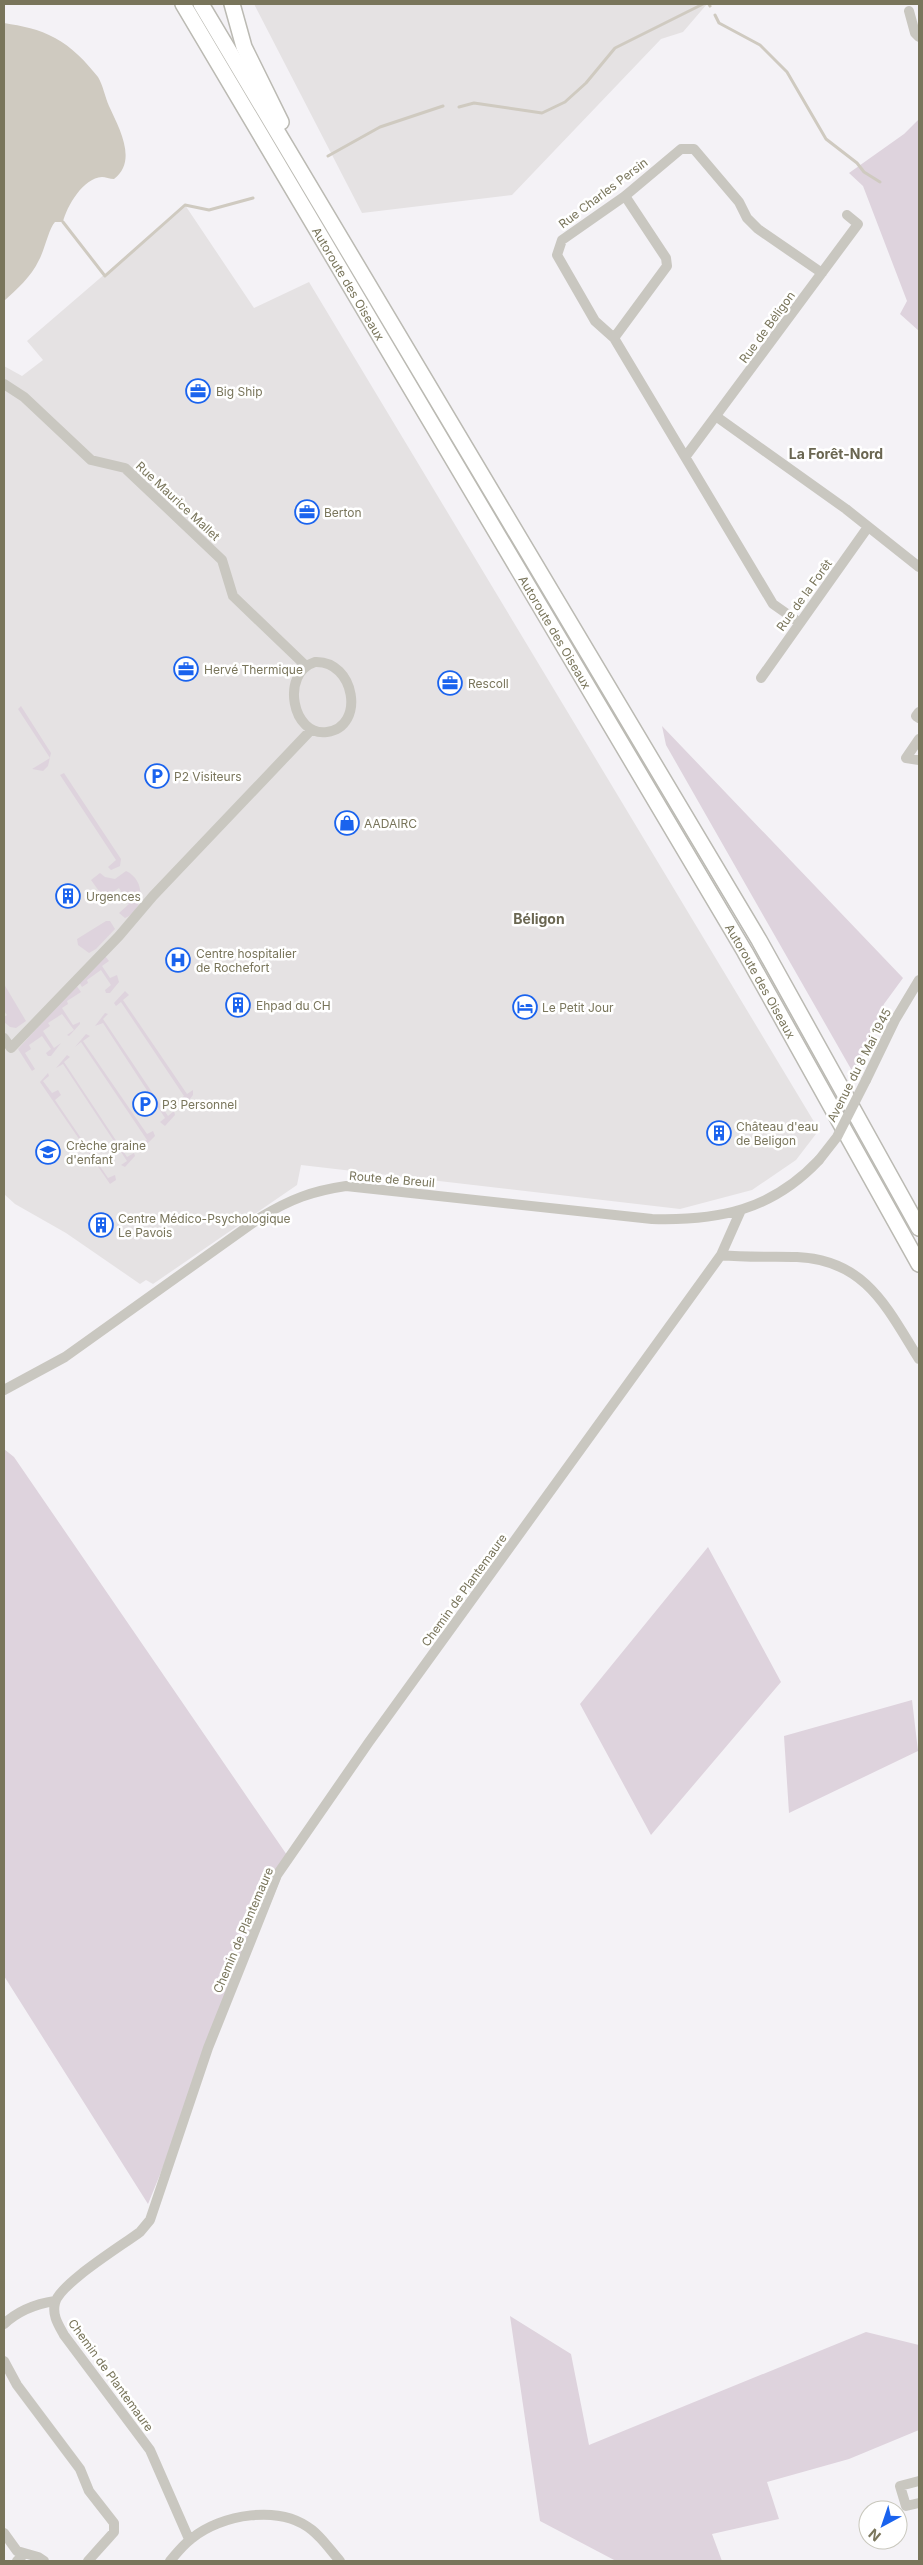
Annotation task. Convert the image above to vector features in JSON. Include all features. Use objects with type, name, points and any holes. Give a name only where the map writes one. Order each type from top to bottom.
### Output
[{"type":"highway","name":"Autoroute des Oiseaux","points":[[183,4],[721,910],[919,1264]]},
{"type":"highway","name":"Autoroute des Oiseaux","points":[[200,4],[749,923],[919,1228]]},
{"type":"highway","points":[[232,4],[244,47],[343,243]]},
{"type":"street","points":[[910,6],[915,33],[919,36]]},
{"type":"street","name":"Rue Charles Persin","points":[[800,623],[772,604],[686,456],[614,338],[595,321],[556,255],[562,240],[625,196],[681,149],[694,150],[739,202],[747,218],[758,229],[822,273]]},
{"type":"street","points":[[614,338],[667,266],[666,258],[625,196]]},
{"type":"street","name":"Rue de Béligon","points":[[686,456],[717,417],[858,224],[847,215]]},
{"type":"street","name":"Rue Maurice Mallet","points":[[4,384],[24,397],[91,460],[125,468],[222,560],[233,596],[306,666]]},
{"type":"street","points":[[717,417],[868,527],[919,567]]},
{"type":"street","name":"Rue de la Forêt","points":[[761,678],[868,527]]},
{"type":"street","points":[[316,662],[326,662],[336,667],[346,679],[350,699],[350,715],[341,727],[329,732],[311,730],[300,718],[295,696],[296,678],[306,666],[316,662]]},
{"type":"street","points":[[919,712],[916,716],[919,718]]},
{"type":"street","points":[[4,1038],[11,1048],[119,936],[153,896],[311,730]]},
{"type":"street","points":[[919,739],[906,758],[919,760]]},
{"type":"street","name":"Avenue du 8 Mai 1945","points":[[819,1160],[845,1123],[895,1020],[919,980]]},
{"type":"street","name":"Route de Breuil","points":[[4,1390],[65,1357],[261,1217],[290,1199],[315,1190],[346,1186],[652,1219],[687,1220],[713,1218],[741,1210],[785,1190],[819,1160]]},
{"type":"street","points":[[741,1210],[721,1255],[746,1258],[799,1257],[841,1266],[871,1287],[919,1359]]},
{"type":"street","name":"Chemin de Plantemaure","points":[[189,2539],[150,2450],[64,2335],[54,2316],[55,2301],[66,2286],[140,2232],[150,2220],[208,2048],[277,1875],[369,1742],[721,1255]]},
{"type":"street","points":[[4,2324],[15,2314],[36,2304],[55,2301]]},
{"type":"street","points":[[4,2361],[7,2375],[80,2469],[89,2491],[114,2523],[114,2532],[88,2561]]},
{"type":"street","points":[[919,2481],[900,2486],[906,2506],[919,2503]]},
{"type":"street","points":[[170,2561],[189,2539],[222,2522],[266,2514],[290,2518],[311,2529],[340,2561]]},
{"type":"street","points":[[4,2533],[20,2557],[38,2557],[44,2561]]},
{"type":"shaded area","points":[[254,4],[707,4],[683,32],[661,39],[512,195],[362,213]]},
{"type":"shaded area","points":[[4,23],[43,32],[61,41],[84,61],[100,80],[121,134],[126,154],[121,172],[114,179],[102,177],[88,182],[82,187],[68,208],[63,222],[55,222],[53,225],[32,272],[4,301]]},
{"type":"shaded area","points":[[919,119],[919,331],[900,314],[907,301],[863,186],[849,173],[904,134]]},
{"type":"shaded area","points":[[185,205],[254,308],[309,282],[819,1130],[796,1160],[752,1190],[680,1209],[301,1165],[297,1185],[153,1284],[146,1280],[140,1284],[66,1233],[15,1204],[4,1194],[4,366],[22,376],[43,360],[27,341]]},
{"type":"shaded area","points":[[21,706],[51,753],[50,758],[18,709]]},
{"type":"shaded area","points":[[662,726],[903,978],[884,1004],[855,1076],[666,745]]},
{"type":"shaded area","points":[[50,758],[48,766],[43,771],[32,769]]},
{"type":"shaded area","points":[[64,773],[121,859],[120,866],[111,870],[108,867],[116,860],[60,775]]},
{"type":"shaded area","points":[[126,871],[133,875],[137,881],[140,895],[136,909],[125,918],[119,913],[129,904],[119,888],[104,898],[91,880],[100,873],[105,877],[115,879]]},
{"type":"shaded area","points":[[106,921],[110,921],[115,929],[96,949],[89,953],[78,945],[77,939]]},
{"type":"shaded area","points":[[105,956],[109,961],[102,966],[110,978],[117,975],[119,982],[110,993],[106,993],[105,990],[111,985],[101,970],[87,980],[88,983],[82,987],[79,982]]},
{"type":"shaded area","points":[[4,984],[26,1021],[16,1028],[10,1027],[4,1022],[4,1017],[7,1015],[4,1011]]},
{"type":"shaded area","points":[[76,985],[81,992],[67,1001],[68,1004],[62,1008],[73,1025],[80,1022],[80,1024],[69,1036],[67,1035],[74,1030],[62,1014],[48,1023],[50,1026],[43,1031],[54,1048],[61,1043],[51,1056],[48,1056],[46,1053],[51,1049],[42,1036],[29,1045],[31,1049],[25,1053],[35,1069],[32,1071],[18,1049]]},
{"type":"shaded area","points":[[125,991],[129,995],[123,1000],[187,1094],[193,1090],[193,1095],[185,1105],[178,1101],[184,1096],[121,1002],[116,1006],[114,1003]]},
{"type":"shaded area","points":[[105,1013],[108,1014],[103,1019],[168,1116],[174,1111],[175,1115],[165,1126],[160,1122],[165,1118],[103,1023],[95,1026]]},
{"type":"shaded area","points":[[86,1034],[90,1036],[83,1041],[147,1134],[153,1131],[155,1136],[146,1145],[141,1144],[147,1140],[81,1042],[75,1047]]},
{"type":"shaded area","points":[[67,1055],[70,1057],[64,1062],[127,1157],[134,1153],[135,1156],[125,1167],[121,1165],[127,1161],[63,1064],[56,1068]]},
{"type":"shaded area","points":[[48,1073],[49,1076],[43,1081],[52,1093],[58,1090],[61,1095],[55,1100],[108,1178],[115,1175],[116,1180],[110,1184],[40,1082]]},
{"type":"shaded area","points":[[4,1449],[14,1457],[289,1858],[148,2204],[4,1976]]},
{"type":"shaded area","points":[[708,1547],[781,1682],[651,1835],[580,1704]]},
{"type":"shaded area","points":[[912,1700],[918,1751],[789,1813],[784,1736]]},
{"type":"shaded area","points":[[510,2316],[571,2354],[589,2445],[866,2332],[919,2345],[919,2430],[849,2459],[767,2482],[779,2519],[712,2534],[722,2561],[616,2561],[540,2521]]},
{"type":"waterway","points":[[459,107],[474,103],[542,113],[565,102],[586,83],[615,48],[703,4]]},
{"type":"waterway","points":[[715,15],[719,23],[760,45],[787,72],[826,139],[857,163],[864,172],[880,182]]},
{"type":"waterway","points":[[328,156],[380,127],[443,106]]},
{"type":"waterway","points":[[63,222],[105,276],[185,205],[209,210],[253,198]]},
{"type":"place","name":"Big Ship","points":[[198,391]]},
{"type":"place","name":"Berton","points":[[307,512]]},
{"type":"place","name":"Hervé Thermique","points":[[186,669]]},
{"type":"place","name":"Rescoll","points":[[450,683]]},
{"type":"place","name":"P2 Visiteurs","points":[[157,776]]},
{"type":"place","name":"AADAIRC","points":[[347,823]]},
{"type":"place","name":"Urgences","points":[[68,896]]},
{"type":"place","name":"Centre hospitalier de Rochefort","points":[[178,960]]},
{"type":"place","name":"Ehpad du CH","points":[[238,1005]]},
{"type":"place","name":"Le Petit Jour","points":[[525,1007]]},
{"type":"place","name":"P3 Personnel","points":[[145,1104]]},
{"type":"place","name":"Château d'eau de Beligon","points":[[719,1133]]},
{"type":"place","name":"Crèche graine d'enfant","points":[[48,1152]]},
{"type":"place","name":"Centre Médico-Psychologique Le Pavois","points":[[101,1225]]},
{"type":"district","name":"La Forêt-Nord","points":[[836,453]]},
{"type":"district","name":"Béligon","points":[[539,918]]}]
